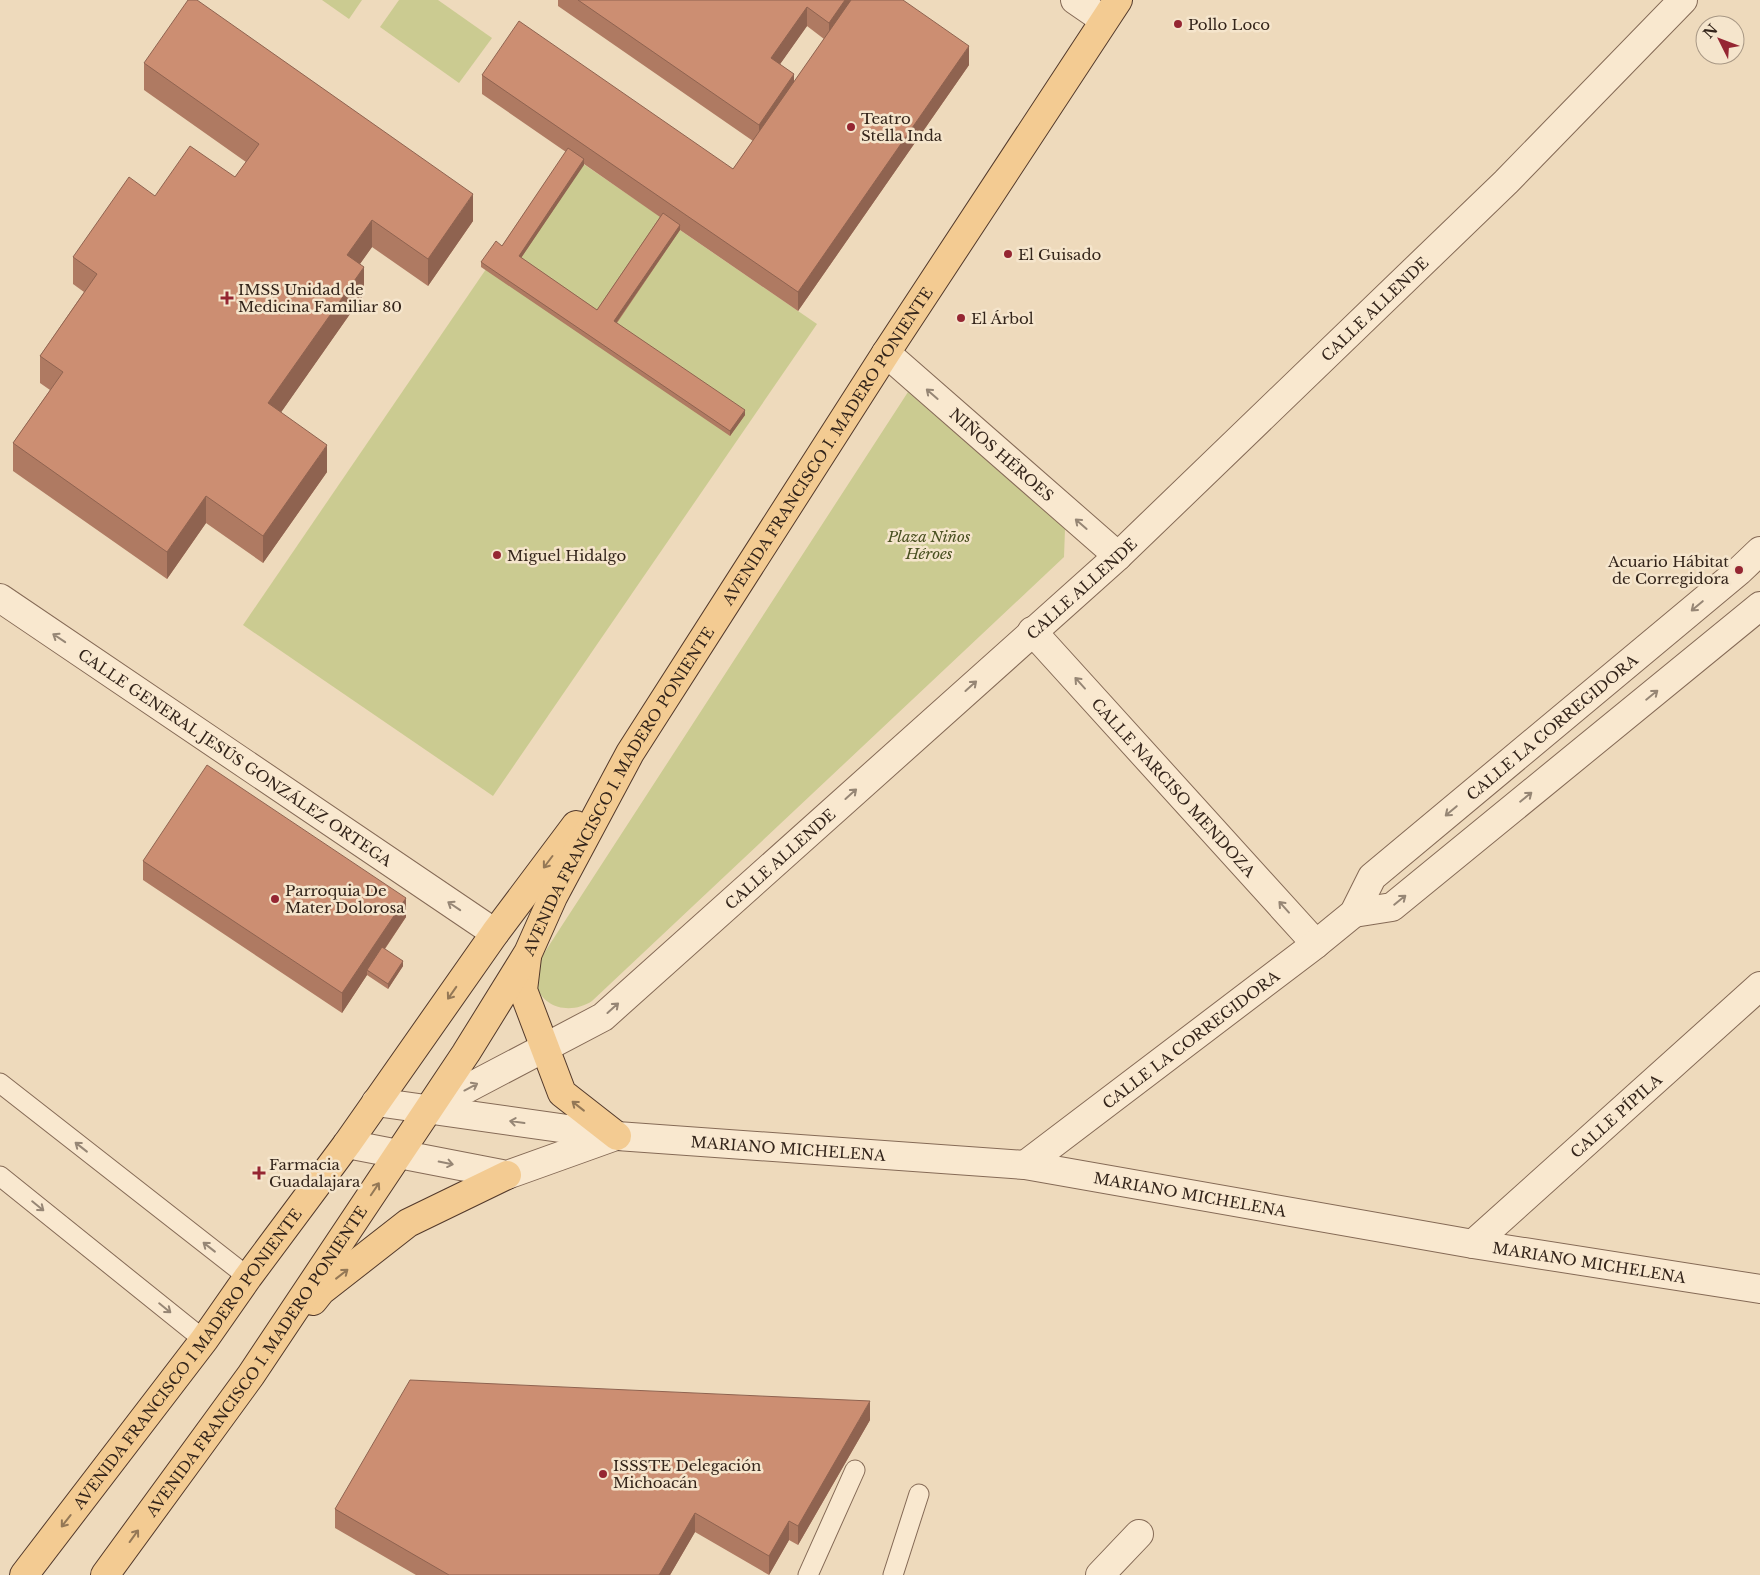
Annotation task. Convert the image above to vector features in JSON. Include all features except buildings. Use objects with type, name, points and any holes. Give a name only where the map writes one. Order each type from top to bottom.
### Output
[{"type":"main road","name":"AVENIDA FRANCISCO I. MADERO PONIENTE","points":[[105,1575],[251,1375],[466,1053],[528,953],[553,897],[630,753],[886,353],[1111,10]]},
{"type":"main road","name":"AVENIDA FRANCISCO I MADERO PONIENTE","points":[[24,1575],[204,1340],[248,1277],[347,1144],[495,933],[630,753]]},
{"type":"main road","points":[[528,953],[523,990],[562,1093],[617,1136]]},
{"type":"main road","points":[[251,1375],[321,1291],[408,1224],[507,1175]]},
{"type":"street","points":[[1075,0],[1111,10]]},
{"type":"street","name":"CALLE ALLENDE","points":[[428,1110],[603,1017],[1118,556],[1506,182],[1683,0]]},
{"type":"street","name":"NIÑOS HÉROES","points":[[886,353],[1118,556]]},
{"type":"street","name":"CALLE LA CORREGIDORA","points":[[1025,1165],[1316,944],[1354,912],[1372,877],[1739,571],[1760,551]]},
{"type":"street","name":"CALLE GENERAL JESÚS GONZÁLEZ ORTEGA","points":[[0,598],[495,933]]},
{"type":"street","points":[[1354,912],[1392,907],[1760,606]]},
{"type":"street","name":"CALLE NARCISO MENDOZA","points":[[1032,631],[1316,944]]},
{"type":"street","name":"CALLE PÍPILA","points":[[1473,1244],[1760,986]]},
{"type":"street","name":"MARIANO MICHELENA","points":[[376,1102],[617,1136],[1025,1165],[1473,1244],[1760,1289]]},
{"type":"street","name":"MARIANO MICHELENA","points":[[507,1175],[617,1136]]},
{"type":"street","points":[[347,1144],[507,1175]]},
{"type":"street","points":[[1100,1575],[1139,1534]]},
{"type":"lane","points":[[0,1083],[248,1277]]},
{"type":"lane","points":[[0,1176],[204,1340]]},
{"type":"lane","points":[[808,1575],[854,1470]]},
{"type":"lane","points":[[893,1575],[919,1494]]},
{"type":"green space","points":[[322,0],[362,0],[349,19]]},
{"type":"green space","points":[[399,0],[438,0],[492,38],[459,83],[380,27]]},
{"type":"green space","points":[[566,152],[817,324],[493,796],[243,625]]},
{"type":"green space","name":"Plaza Niños Héroes","points":[[908,392],[1065,529],[1064,557],[592,1001],[584,1005],[568,1008],[552,1004],[540,993],[536,984],[537,964]]},
{"type":"place","name":"Pollo Loco","points":[[1178,24]]},
{"type":"place","name":"Teatro Stella Inda","points":[[851,127]]},
{"type":"place","name":"El Guisado","points":[[1008,254]]},
{"type":"place","name":"IMSS Unidad de Medicina Familiar 80","points":[[227,298]]},
{"type":"place","name":"El Árbol","points":[[961,318]]},
{"type":"place","name":"Miguel Hidalgo","points":[[497,555]]},
{"type":"place","name":"Acuario Hábitat de Corregidora","points":[[1739,570]]},
{"type":"place","name":"Parroquia De Mater Dolorosa","points":[[275,899]]},
{"type":"place","name":"Farmacia Guadalajara","points":[[259,1173]]},
{"type":"place","name":"ISSSTE Delegación Michoacán","points":[[603,1474]]}]
